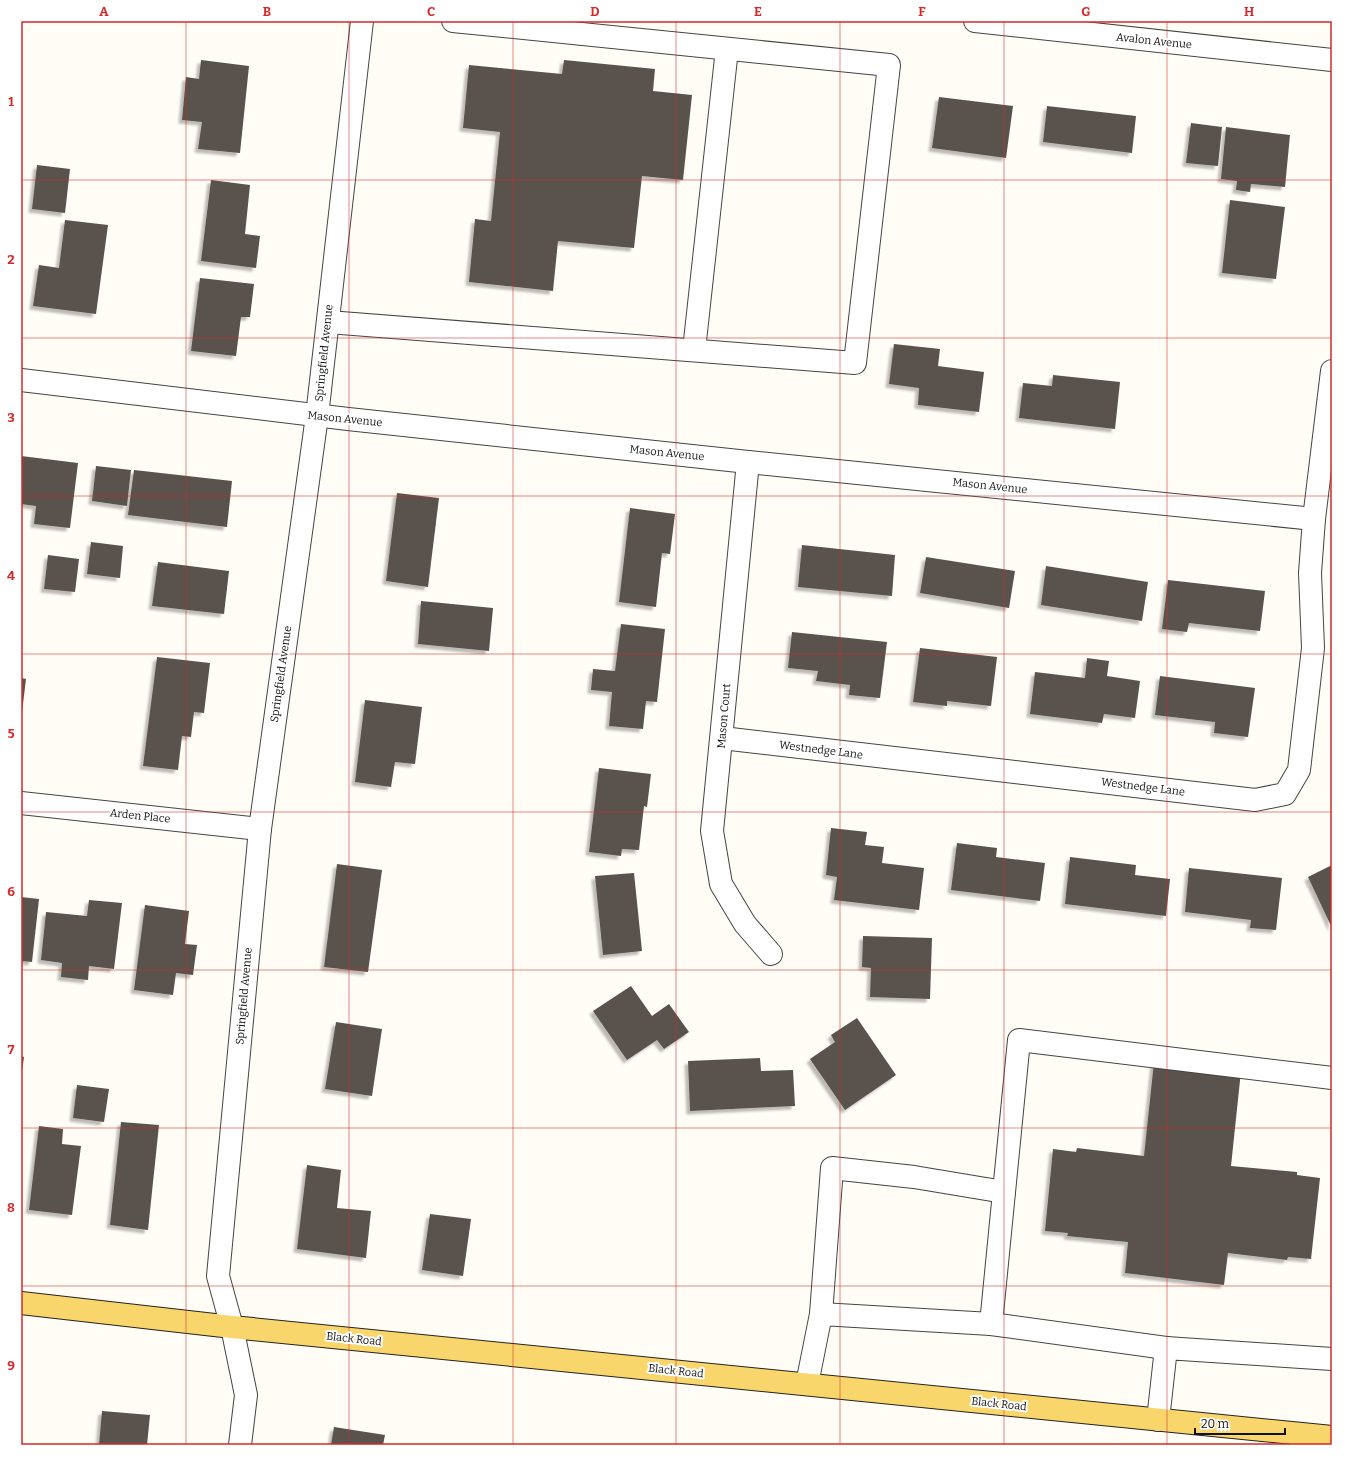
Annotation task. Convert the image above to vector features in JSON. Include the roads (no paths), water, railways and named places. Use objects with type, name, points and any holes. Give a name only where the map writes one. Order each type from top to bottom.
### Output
[{"type":"main road","name":"Black Road","points":[[21,1303],[232,1326],[1332,1437]]},
{"type":"street","name":"Springfield Avenue","points":[[240,1445],[246,1395],[232,1326],[218,1276],[260,829],[317,416],[362,21]]},
{"type":"street","points":[[328,322],[855,363],[889,65],[453,21]]},
{"type":"street","name":"Avalon Avenue","points":[[975,21],[1332,60]]},
{"type":"street","points":[[694,350],[727,49]]},
{"type":"street","name":"Westnedge Lane","points":[[722,738],[1255,800],[1285,794],[1299,770],[1313,648],[1310,573],[1314,519],[1332,371]]},
{"type":"street","name":"Mason Avenue","points":[[21,380],[317,416],[748,462],[1314,519]]},
{"type":"street","name":"Mason Court","points":[[748,462],[712,831],[721,884],[745,924],[771,954]]},
{"type":"street","name":"Arden Place","points":[[21,803],[260,829]]},
{"type":"street","points":[[991,1324],[1019,1040],[1332,1078]]},
{"type":"street","points":[[807,1384],[821,1314],[832,1168],[914,1177],[1004,1192]]},
{"type":"street","points":[[821,1314],[991,1324],[1166,1348],[1332,1359]]},
{"type":"street","points":[[1158,1420],[1166,1348]]}]
